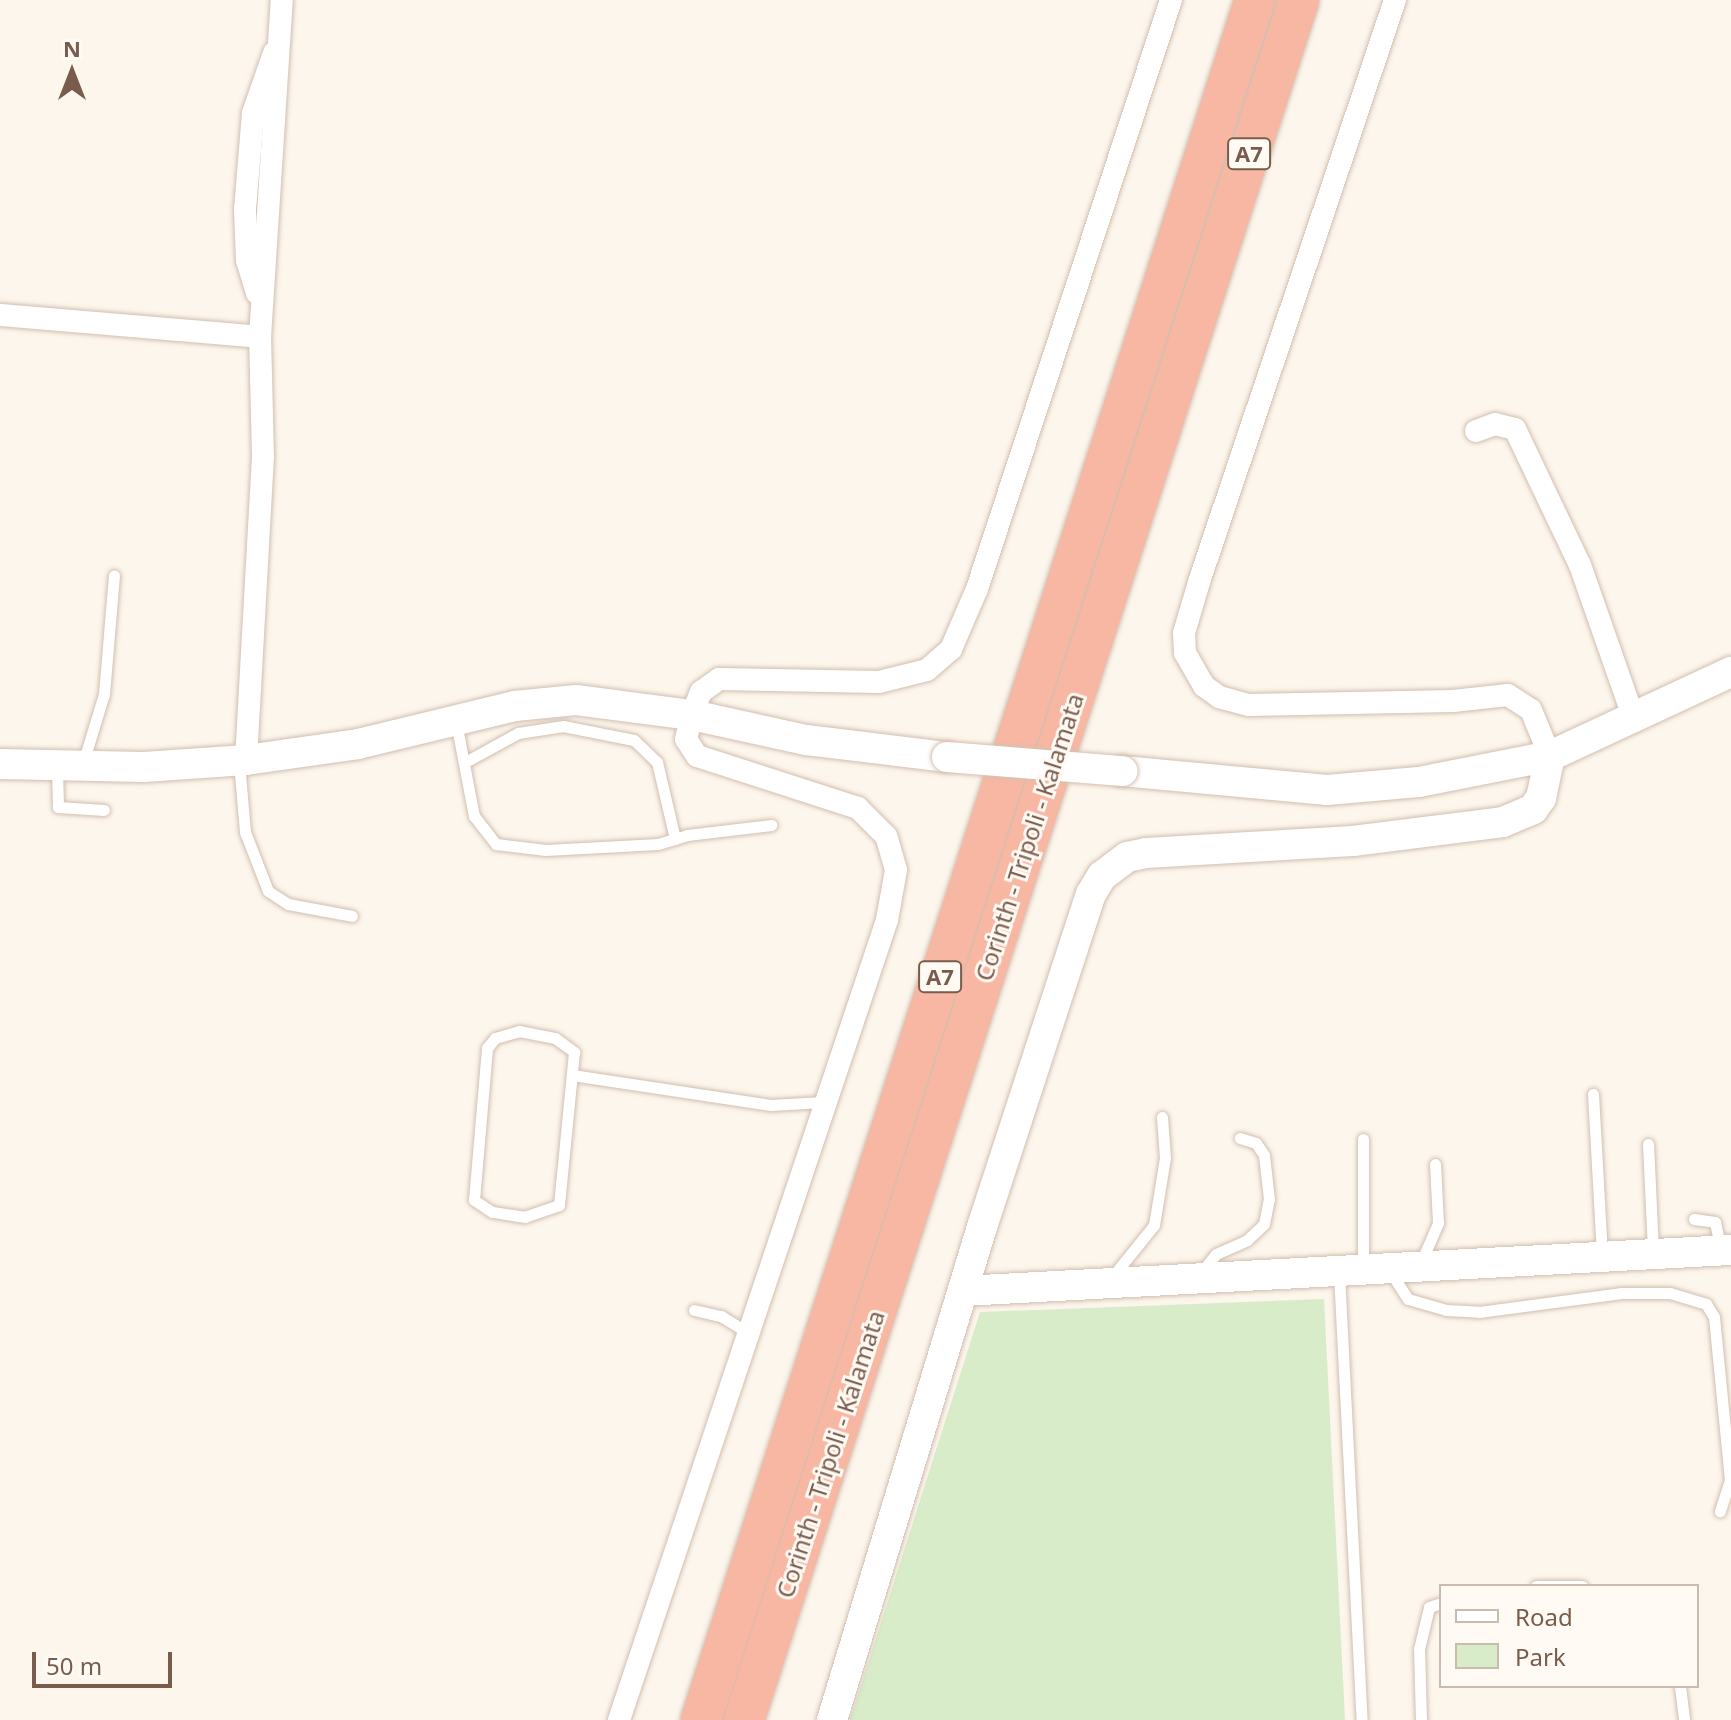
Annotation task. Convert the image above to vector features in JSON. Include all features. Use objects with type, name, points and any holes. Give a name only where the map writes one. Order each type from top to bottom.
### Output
[{"type":"highway","name":"Corinth - Tripoli - Kalamata","points":[[701,1720],[1255,0]]},
{"type":"highway","name":"Corinth - Tripoli - Kalamata","points":[[744,1720],[1298,4]]},
{"type":"street","points":[[243,761],[263,472],[260,337],[282,0]]},
{"type":"street","points":[[619,1720],[823,1102],[887,920],[896,870],[892,846],[871,818],[843,799],[697,756],[686,739],[692,715],[701,692],[719,679],[879,682],[927,670],[951,649],[977,589],[1171,0]]},
{"type":"street","points":[[832,1720],[963,1291],[1091,894],[1112,866],[1146,853],[1353,841],[1503,822],[1533,809],[1541,798],[1550,756],[1531,710],[1508,695],[1453,701],[1249,705],[1219,697],[1204,686],[1185,653],[1184,633],[1200,579],[1395,0]]},
{"type":"street","points":[[0,315],[260,337]]},
{"type":"street","points":[[1476,431],[1495,424],[1515,429],[1580,565],[1634,719]]},
{"type":"street","points":[[0,764],[69,766],[243,761],[358,744],[515,706],[576,700],[692,715],[806,740],[947,757],[1354,790],[1550,756],[1731,672]]},
{"type":"street","points":[[963,1291],[1726,1250]]},
{"type":"lane","points":[[104,810],[58,807],[69,766],[104,694],[114,575]]},
{"type":"lane","points":[[456,721],[467,761],[474,816],[496,844],[546,850],[675,839],[771,825]]},
{"type":"lane","points":[[467,761],[518,733],[563,726],[634,740],[657,762],[675,839]]},
{"type":"lane","points":[[243,761],[245,832],[268,891],[288,904],[352,916]]},
{"type":"lane","points":[[507,1034],[543,1034],[574,1052],[572,1075],[559,1205],[525,1217],[483,1207],[474,1200],[487,1048],[507,1034]]},
{"type":"lane","points":[[572,1075],[771,1105],[823,1102]]},
{"type":"lane","points":[[1593,1094],[1602,1257]]},
{"type":"lane","points":[[1102,1284],[1123,1269],[1154,1225],[1165,1158],[1162,1117]]},
{"type":"lane","points":[[1197,1279],[1216,1254],[1247,1240],[1264,1224],[1269,1199],[1264,1155],[1256,1143],[1240,1138]]},
{"type":"lane","points":[[1362,1720],[1377,1269],[1363,1139]]},
{"type":"lane","points":[[1648,1144],[1653,1254]]},
{"type":"lane","points":[[1377,1269],[1437,1233],[1435,1164]]},
{"type":"lane","points":[[1694,1219],[1715,1222],[1726,1250]]},
{"type":"lane","points":[[1377,1269],[1408,1299],[1446,1310],[1479,1312],[1622,1293],[1670,1293],[1706,1304],[1714,1317],[1730,1480],[1720,1511]]},
{"type":"lane","points":[[694,1310],[721,1316],[747,1332]]},
{"type":"lane","points":[[1421,1720],[1419,1649],[1429,1607],[1439,1604]]},
{"type":"lane","points":[[1680,1688],[1684,1720]]},
{"type":"green space","points":[[1324,1299],[1345,1720],[850,1720],[980,1312]]}]
